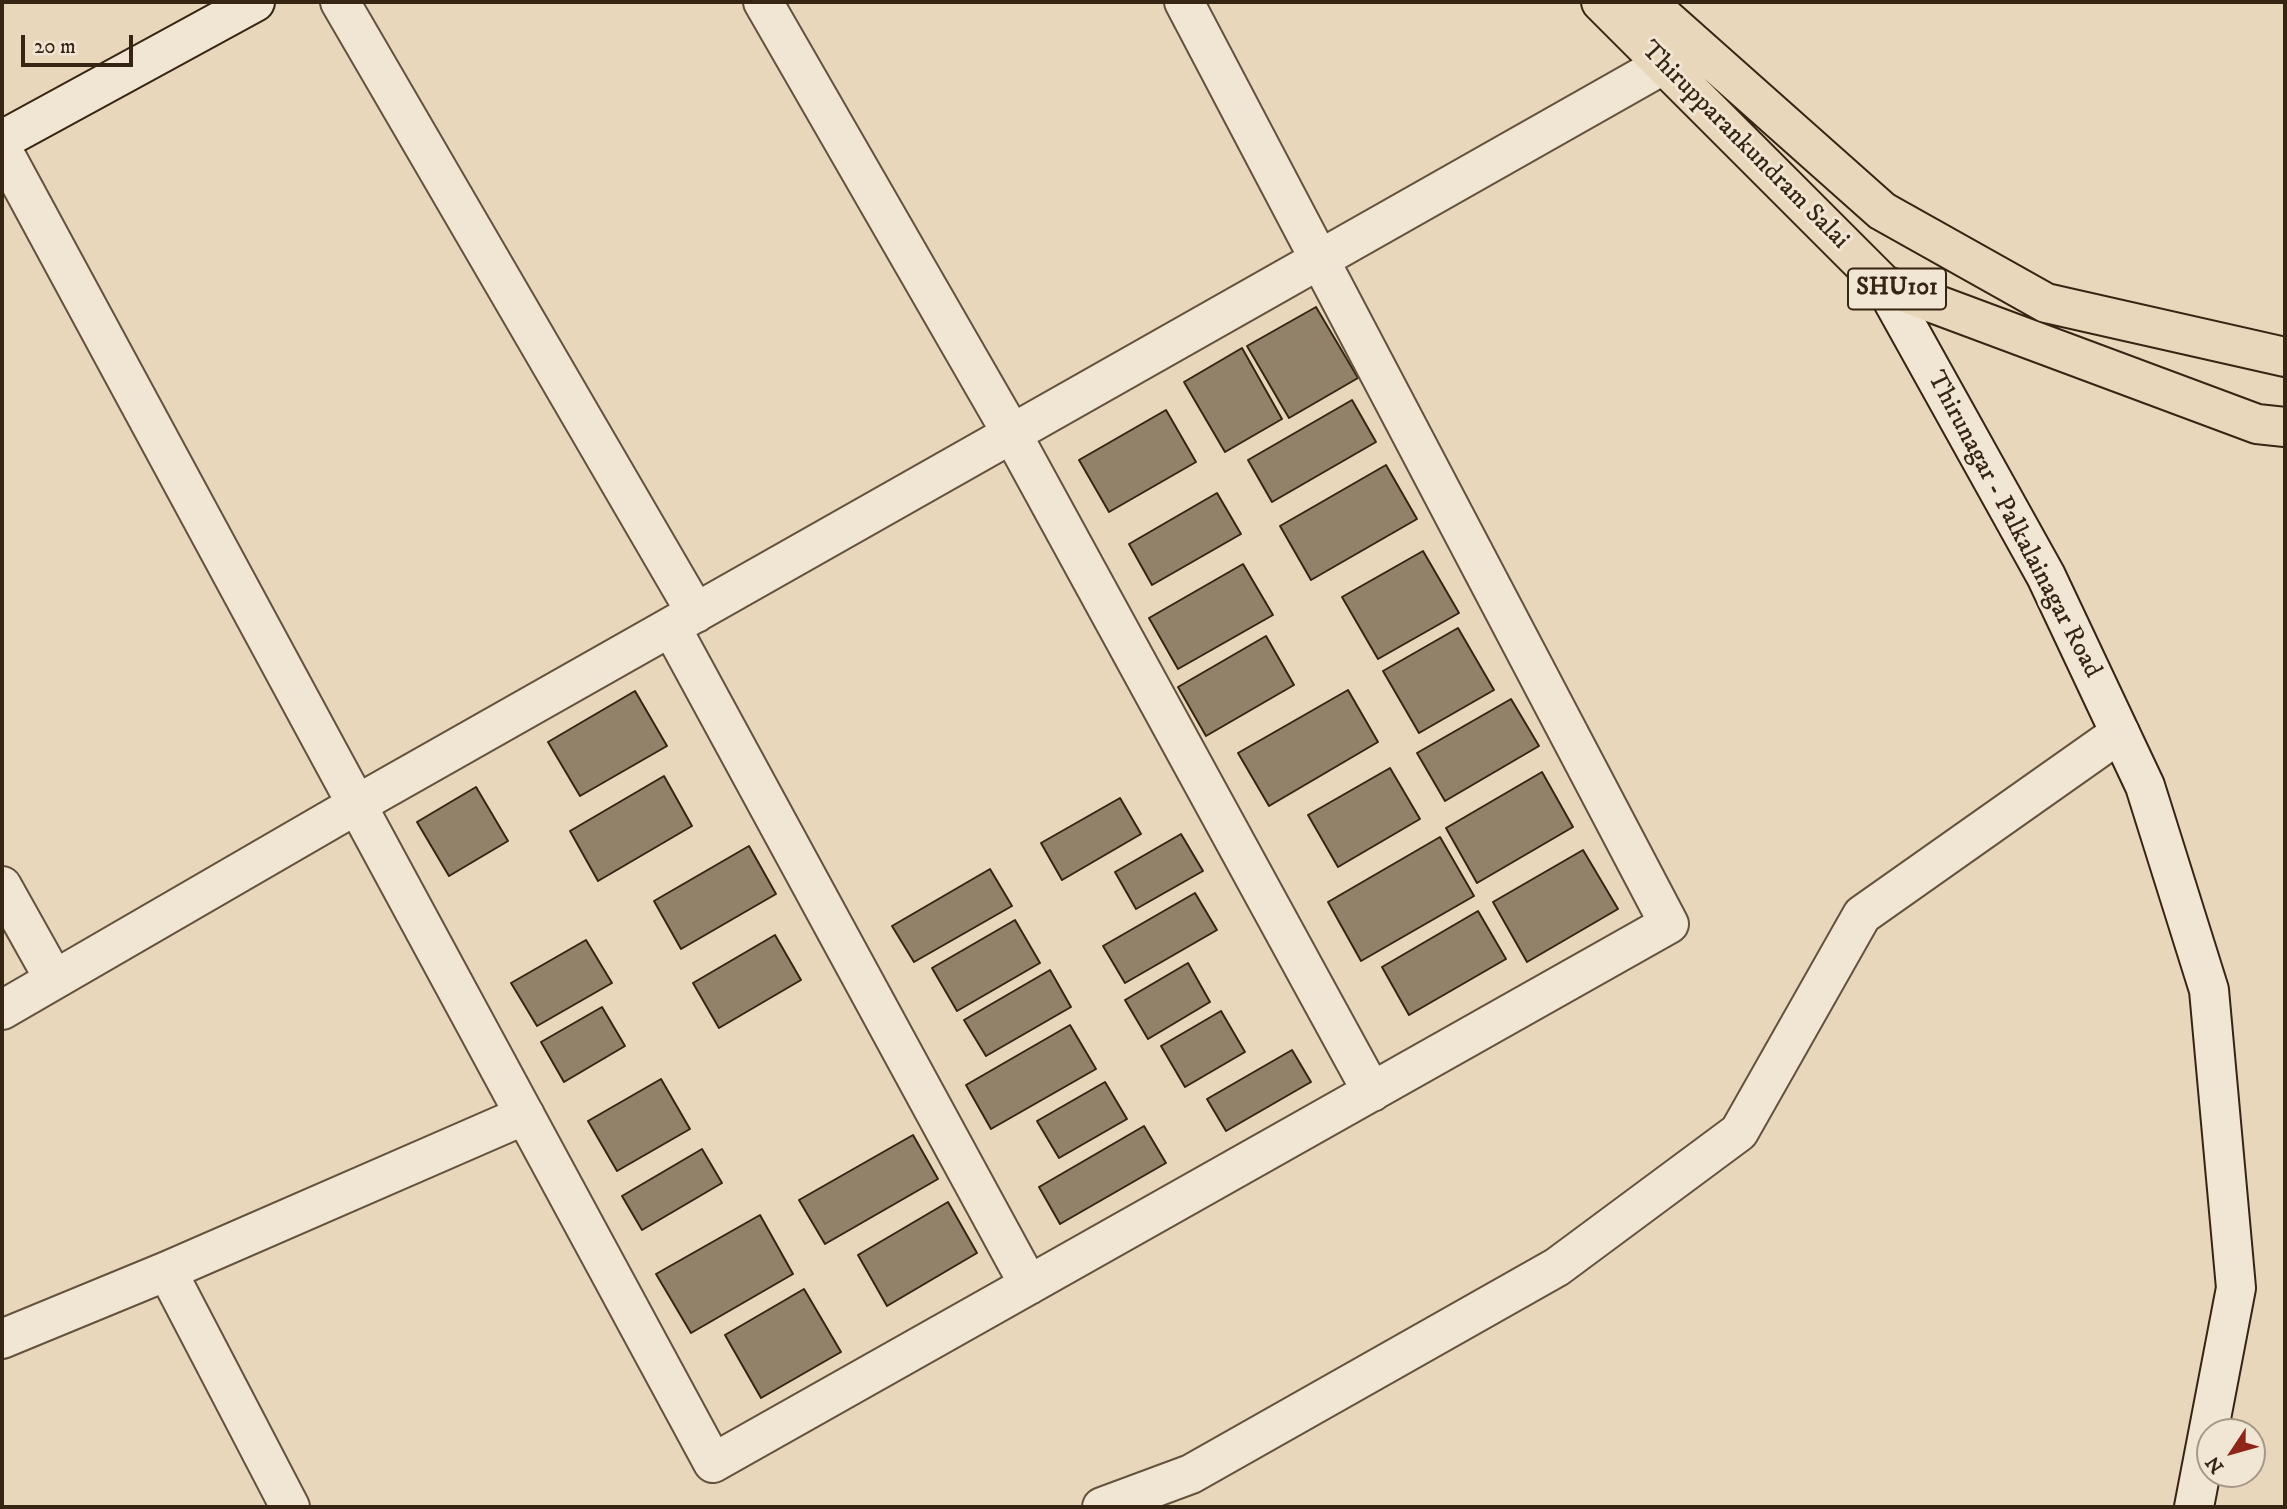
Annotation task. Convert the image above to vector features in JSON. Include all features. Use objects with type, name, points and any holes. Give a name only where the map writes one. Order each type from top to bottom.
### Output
[{"type":"main road","name":"Thirupparankundram Salai","points":[[1601,2],[1884,285],[2257,424],[2285,426]]},
{"type":"main road","name":"Thirupparankundram Salai","points":[[1647,2],[1882,211],[2046,303],[2285,357]]},
{"type":"street","points":[[2,140],[255,2]]},
{"type":"street","points":[[340,2],[683,620],[1029,1285]]},
{"type":"street","points":[[763,2],[1012,434],[1372,1092]]},
{"type":"street","points":[[2,149],[713,1464],[1669,924],[1184,2]]},
{"type":"street","points":[[2,1010],[356,805],[1663,65]]},
{"type":"street","name":"Thirunagar - Palkalainagar Road","points":[[1884,285],[2046,576],[2145,786],[2210,990],[2236,1288],[2194,1507]]},
{"type":"street","points":[[1102,1507],[1191,1474],[1557,1267],[1739,1132],[1862,915],[2120,733]]},
{"type":"street","points":[[2,886],[54,979]]},
{"type":"street","points":[[2,1339],[167,1271],[525,1115]]},
{"type":"street","points":[[167,1271],[290,1507]]},
{"type":"building","points":[[1316,307],[1358,378],[1289,418],[1247,346]]},
{"type":"building","points":[[1242,348],[1282,419],[1225,452],[1184,382]]},
{"type":"building","points":[[1352,400],[1376,442],[1272,502],[1248,460]]},
{"type":"building","points":[[1166,410],[1196,462],[1109,512],[1079,460]]},
{"type":"building","points":[[1386,465],[1417,519],[1311,580],[1280,526]]},
{"type":"building","points":[[1217,493],[1241,534],[1152,585],[1129,544]]},
{"type":"building","points":[[1423,551],[1459,613],[1378,659],[1342,597]]},
{"type":"building","points":[[1243,564],[1273,615],[1178,669],[1149,618]]},
{"type":"building","points":[[1458,628],[1494,690],[1419,733],[1383,671]]},
{"type":"building","points":[[1266,636],[1294,685],[1206,736],[1178,687]]},
{"type":"building","points":[[1348,690],[1378,742],[1269,806],[1238,753]]},
{"type":"building","points":[[635,691],[667,746],[580,796],[548,742]]},
{"type":"building","points":[[1511,699],[1539,746],[1445,801],[1417,753]]},
{"type":"building","points":[[1390,768],[1420,819],[1338,867],[1308,815]]},
{"type":"building","points":[[1542,772],[1573,827],[1477,883],[1446,828]]},
{"type":"building","points":[[664,776],[692,826],[598,881],[570,831]]},
{"type":"building","points":[[476,787],[508,841],[449,876],[417,822]]},
{"type":"building","points":[[1120,798],[1141,834],[1062,880],[1041,843]]},
{"type":"building","points":[[1181,834],[1203,871],[1136,909],[1115,872]]},
{"type":"building","points":[[1440,837],[1474,896],[1361,961],[1328,902]]},
{"type":"building","points":[[749,846],[776,894],[681,949],[654,901]]},
{"type":"building","points":[[1583,850],[1618,909],[1527,962],[1493,902]]},
{"type":"building","points":[[990,869],[1012,906],[914,962],[892,926]]},
{"type":"building","points":[[1195,893],[1217,930],[1125,983],[1103,946]]},
{"type":"building","points":[[1478,911],[1506,959],[1409,1015],[1382,967]]},
{"type":"building","points":[[1015,920],[1040,963],[957,1011],[932,968]]},
{"type":"building","points":[[775,935],[801,980],[719,1028],[693,983]]},
{"type":"building","points":[[586,940],[612,983],[537,1026],[511,983]]},
{"type":"building","points":[[1188,963],[1210,1002],[1148,1039],[1125,1000]]},
{"type":"building","points":[[1050,970],[1071,1007],[986,1056],[964,1020]]},
{"type":"building","points":[[602,1007],[625,1046],[564,1082],[541,1042]]},
{"type":"building","points":[[1221,1011],[1245,1052],[1185,1087],[1161,1046]]},
{"type":"building","points":[[1070,1025],[1096,1069],[991,1129],[966,1085]]},
{"type":"building","points":[[1292,1050],[1311,1082],[1226,1131],[1207,1099]]},
{"type":"building","points":[[661,1079],[690,1129],[617,1171],[588,1121]]},
{"type":"building","points":[[1105,1082],[1127,1119],[1059,1158],[1037,1121]]},
{"type":"building","points":[[1144,1126],[1166,1163],[1060,1224],[1039,1187]]},
{"type":"building","points":[[913,1135],[938,1179],[825,1244],[799,1200]]},
{"type":"building","points":[[702,1149],[722,1183],[642,1230],[622,1196]]},
{"type":"building","points":[[948,1202],[977,1253],[887,1306],[858,1255]]},
{"type":"building","points":[[760,1215],[793,1274],[691,1333],[656,1274]]},
{"type":"building","points":[[804,1289],[841,1352],[761,1398],[725,1335]]}]
